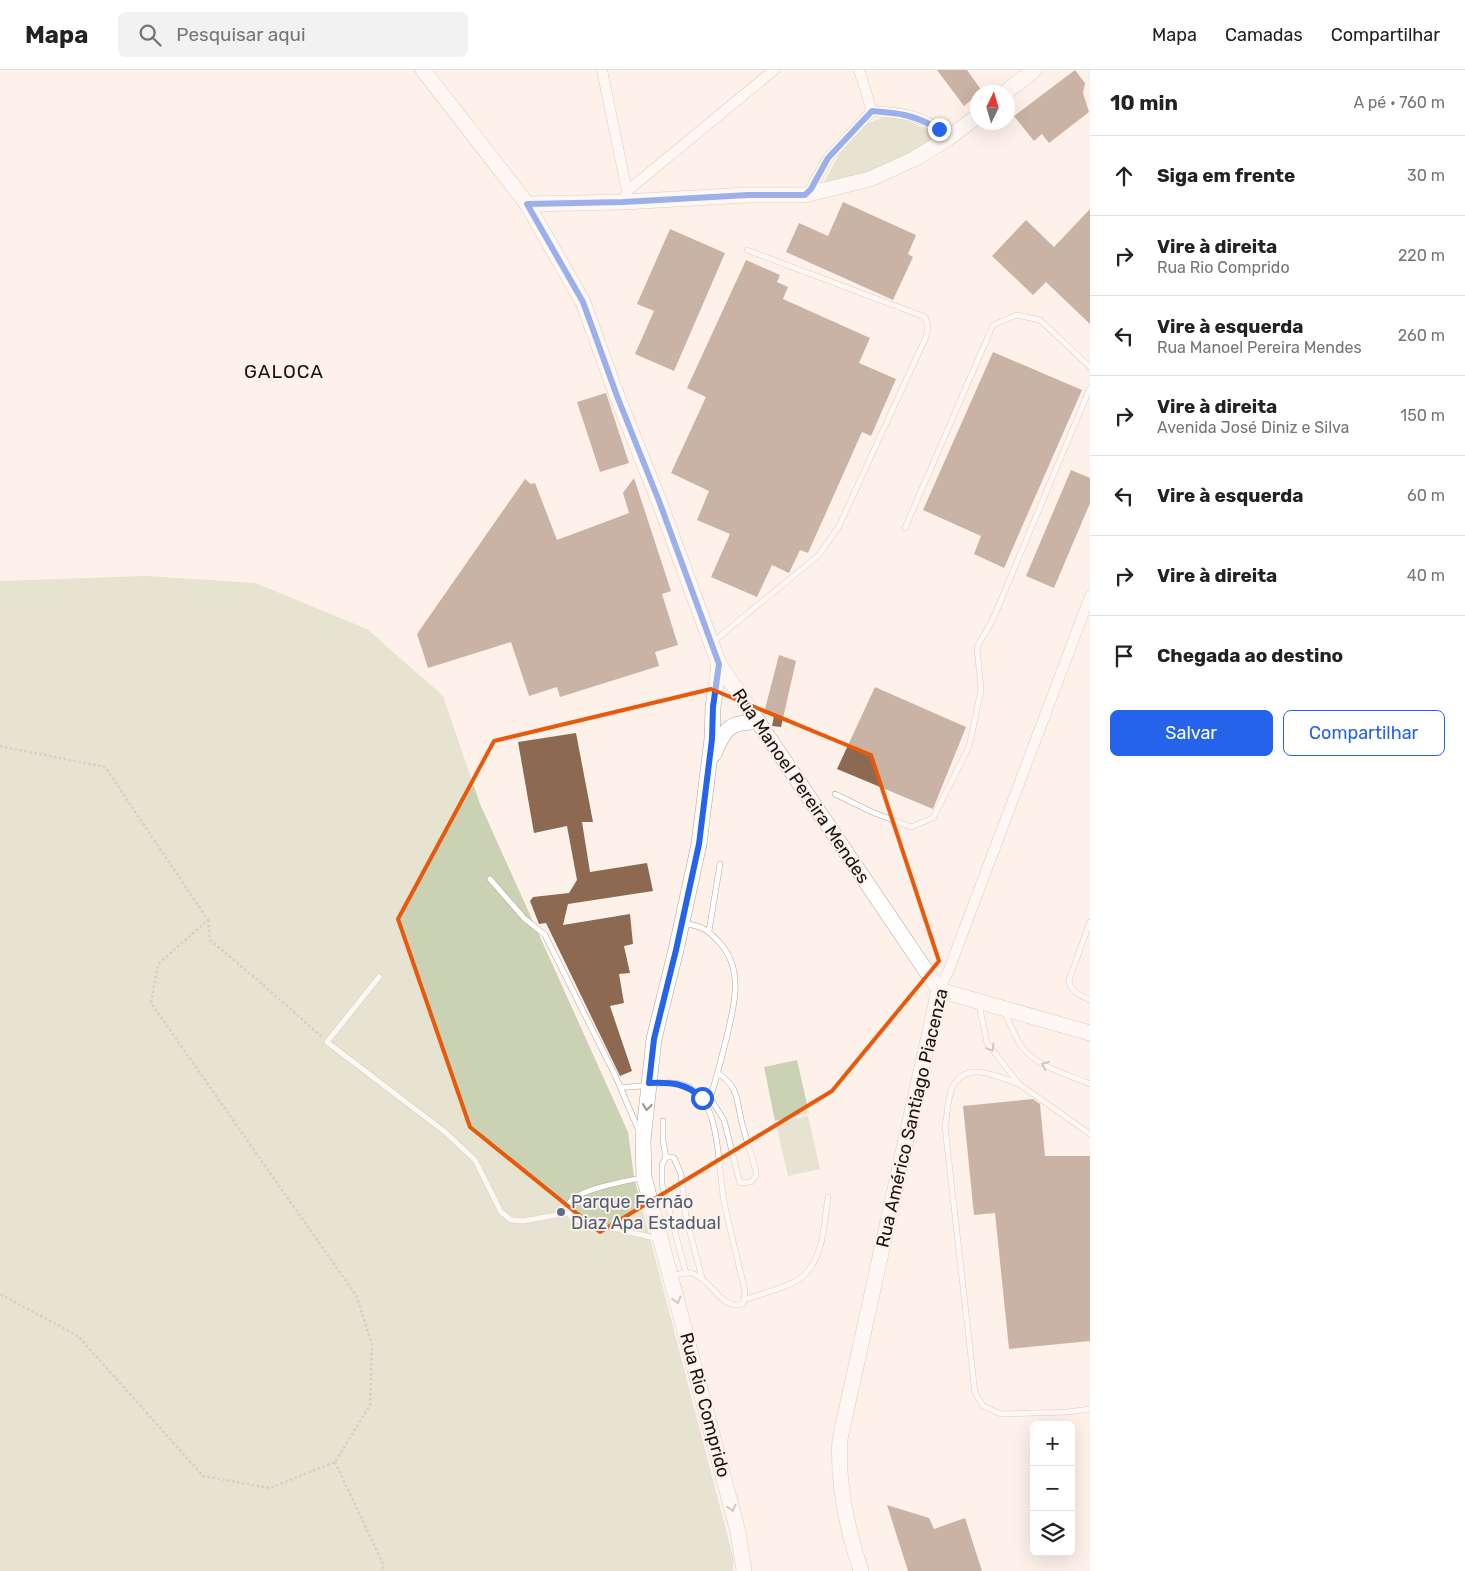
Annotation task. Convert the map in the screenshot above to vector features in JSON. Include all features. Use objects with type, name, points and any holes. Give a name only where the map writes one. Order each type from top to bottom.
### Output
[{"type":"street","name":"Rua Manoel Pereira Mendes","points":[[423,70],[527,204],[583,302],[719,664],[939,990]]},
{"type":"street","points":[[602,70],[625,196]]},
{"type":"street","points":[[625,196],[774,70]]},
{"type":"street","points":[[859,70],[872,111]]},
{"type":"street","points":[[1015,85],[1034,70]]},
{"type":"street","points":[[805,195],[811,189],[828,158],[872,111]]},
{"type":"street","points":[[872,111],[901,113],[921,119],[939,129],[948,140]]},
{"type":"street","points":[[527,204],[625,196],[805,195],[870,179],[914,159],[948,140],[970,122]]},
{"type":"street","name":"Rua Américo Santiago Piacenza","points":[[860,1571],[853,1548],[844,1499],[839,1459],[840,1438],[939,990],[951,963],[1090,596]]},
{"type":"street","name":"Rua Rio Comprido","points":[[719,664],[699,844],[654,1039],[643,1140],[644,1177],[738,1532],[744,1571]]},
{"type":"street","points":[[709,767],[726,730],[743,722],[759,722]]},
{"type":"street","points":[[939,990],[1090,1033]]},
{"type":"lane","points":[[711,643],[819,555],[839,526],[926,336],[928,326],[925,318],[917,314],[747,250]]},
{"type":"lane","points":[[905,528],[993,325],[1017,315],[1040,320],[1090,367]]},
{"type":"lane","points":[[835,794],[872,812],[911,827],[933,818],[969,747],[982,690],[977,647],[992,619],[1090,388]]},
{"type":"lane","points":[[709,931],[720,864]]},
{"type":"lane","points":[[490,879],[524,918],[545,935],[621,1087],[643,1140]]},
{"type":"lane","points":[[1090,922],[1069,980],[1070,987],[1074,992],[1090,1000]]},
{"type":"lane","points":[[682,923],[699,926],[709,931],[726,949],[733,965],[736,980],[735,1005],[707,1107]]},
{"type":"lane","points":[[379,977],[327,1042],[445,1132],[475,1160],[501,1212],[511,1220],[523,1221],[568,1213]]},
{"type":"lane","points":[[979,1001],[987,1042],[1019,1084]]},
{"type":"lane","points":[[1003,1008],[1020,1046],[1029,1055],[1040,1062],[1090,1084]]},
{"type":"lane","points":[[1090,1134],[1019,1084],[980,1071],[963,1075],[952,1088],[946,1127],[975,1393],[983,1406],[1001,1414],[1068,1412],[1090,1409]]},
{"type":"lane","points":[[710,1098],[724,1120],[740,1183],[751,1182],[756,1176],[756,1172],[742,1125],[736,1095],[731,1084],[717,1073]]},
{"type":"lane","points":[[621,1087],[642,1086],[649,1083],[676,1083],[692,1089],[702,1098],[714,1129],[723,1199],[745,1291],[744,1300]]},
{"type":"lane","points":[[663,1122],[663,1141],[666,1157],[662,1165],[662,1184],[686,1273]]},
{"type":"lane","points":[[666,1157],[671,1156],[674,1158],[681,1174],[686,1217],[702,1278]]},
{"type":"lane","points":[[644,1177],[594,1189],[572,1199],[568,1206],[568,1213],[574,1220],[661,1240]]},
{"type":"lane","points":[[671,1276],[686,1273],[694,1274],[702,1278],[727,1304],[738,1305],[742,1304],[744,1300],[795,1281],[809,1270],[815,1262],[820,1245],[828,1197]]},
{"type":"path","points":[[0,746],[105,767],[208,920],[210,940],[327,1042]]},
{"type":"path","points":[[0,1294],[78,1336],[203,1476],[270,1488],[335,1462],[370,1405],[372,1345],[357,1297],[151,1003],[158,964],[208,920]]},
{"type":"path","points":[[335,1462],[383,1564],[383,1571]]},
{"type":"highlighted area","points":[[711,689],[871,755],[939,961],[832,1091],[600,1232],[470,1127],[398,919],[494,741]]},
{"type":"green space","points":[[891,117],[905,120],[931,131],[931,142],[879,169],[824,183],[845,146],[859,130],[876,120]]},
{"type":"green space","points":[[146,576],[255,583],[367,629],[443,696],[480,804],[628,1132],[634,1177],[733,1557],[733,1571],[0,1571],[0,581]]},
{"type":"green space","points":[[797,1060],[809,1113],[775,1121],[764,1067]]},
{"type":"green space","points":[[808,1116],[820,1169],[788,1176],[776,1123]]},
{"type":"building","points":[[937,70],[967,70],[978,85],[970,85],[970,101],[964,106]]},
{"type":"building","points":[[1075,70],[1085,83],[1083,93],[1089,112],[1049,143],[1042,134],[1034,141],[1015,115]]},
{"type":"building","points":[[843,202],[916,235],[908,254],[913,257],[893,300],[786,252],[799,223],[828,236]]},
{"type":"building","points":[[1090,209],[1090,324],[1046,282],[1033,295],[992,256],[1026,220],[1054,247]]},
{"type":"building","points":[[670,229],[725,253],[674,371],[635,354],[654,311],[637,304]]},
{"type":"building","points":[[746,260],[780,275],[777,282],[788,287],[783,299],[870,338],[859,363],[896,379],[871,436],[862,432],[808,553],[800,550],[789,573],[772,565],[757,597],[711,577],[730,534],[697,520],[709,491],[671,473],[706,397],[687,388]]},
{"type":"building","points":[[993,352],[1082,390],[1004,568],[974,554],[981,536],[923,510]]},
{"type":"building","points":[[606,393],[629,463],[600,472],[577,402]]},
{"type":"building","points":[[1071,470],[1090,478],[1090,503],[1054,588],[1026,576]]},
{"type":"building","points":[[634,478],[671,591],[662,594],[678,645],[655,652],[659,666],[560,697],[557,687],[529,696],[511,642],[428,668],[417,634],[525,479],[531,484],[535,483],[557,540],[629,513],[623,493]]},
{"type":"building","points":[[779,655],[796,661],[781,727],[772,726],[774,716],[764,713]]},
{"type":"building","points":[[875,687],[966,727],[933,809],[837,769]]},
{"type":"building","points":[[576,733],[593,822],[582,822],[590,872],[647,863],[653,891],[568,904],[563,925],[630,914],[633,944],[624,946],[630,973],[619,974],[624,1003],[610,1006],[632,1071],[620,1076],[546,923],[539,924],[530,901],[533,897],[569,893],[577,880],[567,826],[534,833],[518,742]]},
{"type":"building","points":[[1033,1099],[1040,1104],[1045,1156],[1090,1156],[1090,1341],[1009,1349],[995,1213],[974,1215],[963,1106]]},
{"type":"building","points":[[887,1505],[929,1518],[934,1529],[965,1518],[982,1571],[908,1571]]},
{"type":"place","name":"Parque Fernão Diaz Apa Estadual","points":[[561,1212]]},
{"type":"district","name":"GALOCA","points":[[284,371]]},
{"type":"route","points":[[702,1098],[692,1089],[676,1083],[649,1083],[654,1039],[699,844],[719,664],[583,302],[527,204],[623,202],[748,195],[805,195],[811,189],[828,158],[872,111],[901,113],[921,119],[939,129]]}]
